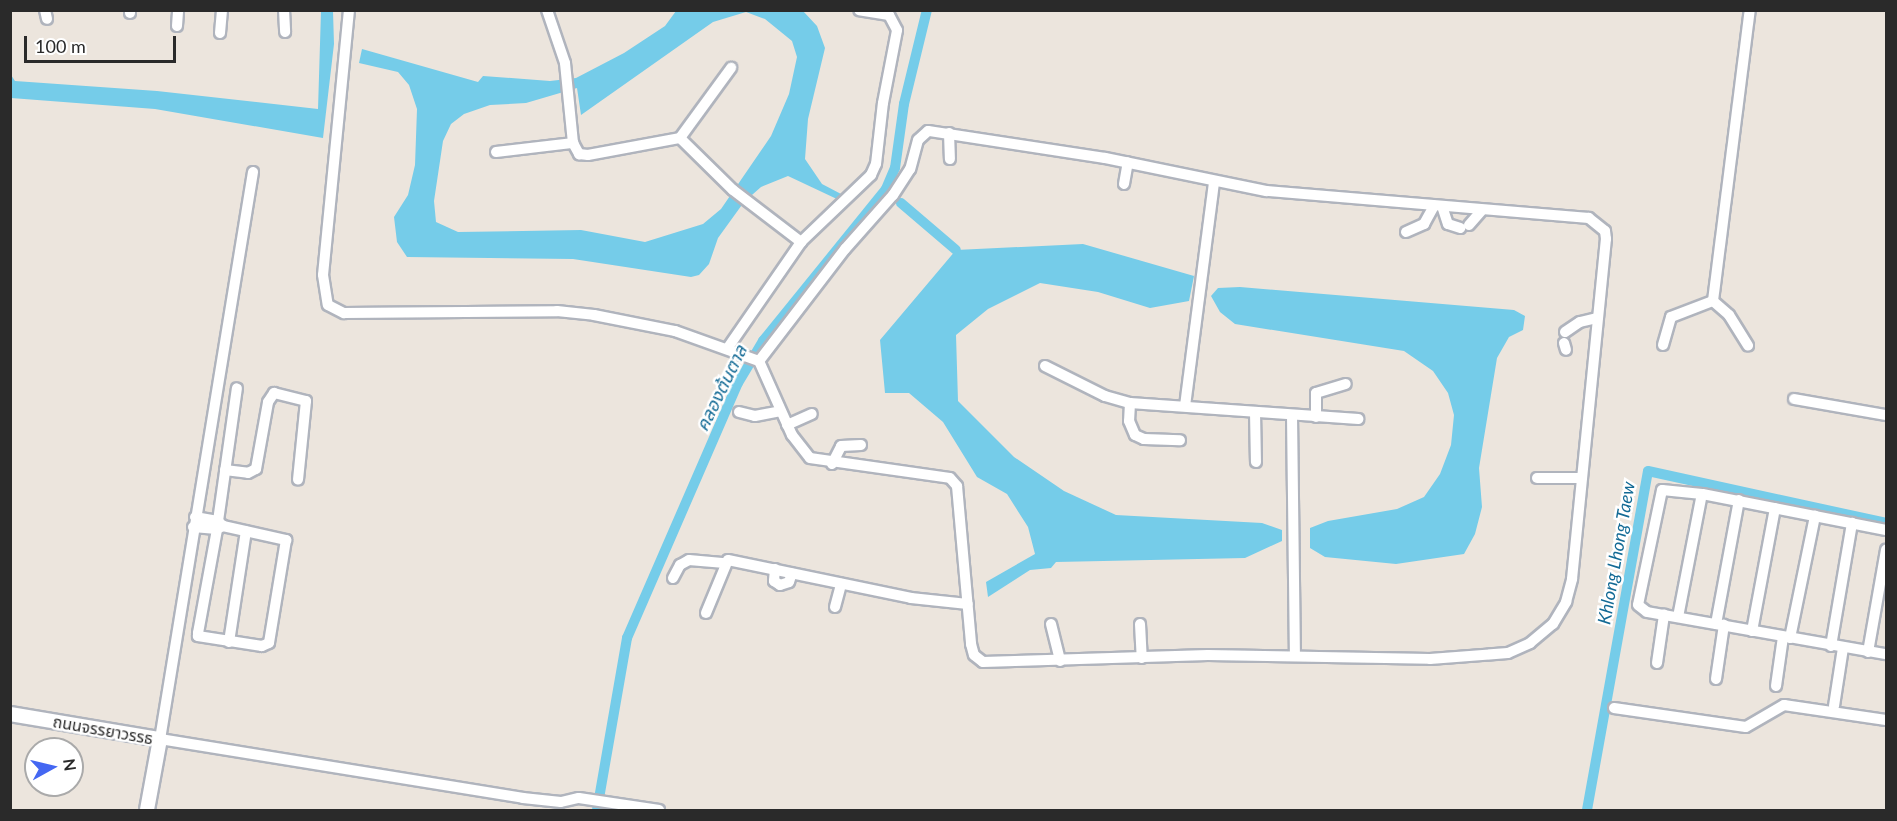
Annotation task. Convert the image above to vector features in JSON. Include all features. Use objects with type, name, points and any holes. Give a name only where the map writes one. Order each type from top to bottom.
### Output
[{"type":"main road","name":"ถนนจรรยาวรรธ","points":[[10,714],[160,739],[147,810]]},
{"type":"street","points":[[177,26],[178,10]]},
{"type":"street","points":[[220,33],[222,10]]},
{"type":"street","points":[[284,10],[285,32]]},
{"type":"street","points":[[349,10],[323,275],[328,305],[344,313],[535,310],[594,315],[675,331],[756,359],[787,425],[810,458],[832,464],[950,478],[959,495],[974,655],[983,662],[1295,655],[1475,657],[1508,653],[1530,643],[1553,624],[1566,602],[1572,579],[1580,478],[1606,239],[1597,222],[1589,218],[1438,206],[1214,182],[1128,162],[928,131],[922,134],[910,169],[893,195],[845,249],[756,359]]},
{"type":"street","points":[[547,10],[565,63],[573,143],[579,154],[588,155],[680,138],[731,68]]},
{"type":"street","points":[[731,351],[801,242],[871,175],[876,164],[883,103],[897,30],[889,15],[859,10]]},
{"type":"street","points":[[1713,301],[1750,10]]},
{"type":"street","points":[[949,133],[950,159]]},
{"type":"street","points":[[680,138],[734,190],[801,242]]},
{"type":"street","points":[[496,152],[573,143]]},
{"type":"street","points":[[1124,184],[1128,162]]},
{"type":"street","points":[[254,172],[194,522],[160,739],[524,798],[561,802],[579,798],[659,810]]},
{"type":"street","points":[[1185,405],[1214,182]]},
{"type":"street","points":[[1438,206],[1448,224],[1465,226],[1482,210]]},
{"type":"street","points":[[1406,232],[1425,224],[1438,206]]},
{"type":"street","points":[[1663,345],[1667,322],[1671,317],[1713,301]]},
{"type":"street","points":[[1713,301],[1729,315],[1748,345]]},
{"type":"street","points":[[1565,342],[1580,322],[1598,318]]},
{"type":"street","points":[[1045,366],[1105,396],[1130,403],[1185,405],[1292,416],[1358,419]]},
{"type":"street","points":[[1316,417],[1316,393],[1346,384]]},
{"type":"street","points":[[194,522],[219,525],[283,538],[287,544],[269,644],[262,646],[198,636],[219,525],[237,388]]},
{"type":"street","points":[[225,470],[248,473],[256,469],[268,402],[274,393],[306,401],[298,480]]},
{"type":"street","points":[[1794,399],[1887,415]]},
{"type":"street","points":[[1130,403],[1129,422],[1135,435],[1144,439],[1180,440]]},
{"type":"street","points":[[739,412],[755,416],[781,411]]},
{"type":"street","points":[[1255,412],[1256,462]]},
{"type":"street","points":[[787,425],[812,414]]},
{"type":"street","points":[[1292,416],[1295,655]]},
{"type":"street","points":[[832,464],[841,446],[861,445]]},
{"type":"street","points":[[1537,478],[1580,478]]},
{"type":"street","points":[[1887,530],[1669,488],[1658,495],[1638,605],[1647,612],[1887,654]]},
{"type":"street","points":[[1678,617],[1702,494]]},
{"type":"street","points":[[1716,680],[1720,625],[1739,501]]},
{"type":"street","points":[[1752,631],[1775,508]]},
{"type":"street","points":[[1776,686],[1815,516]]},
{"type":"street","points":[[1831,646],[1852,523]]},
{"type":"street","points":[[229,642],[246,531]]},
{"type":"street","points":[[1868,652],[1887,550]]},
{"type":"street","points":[[673,578],[680,565],[689,560],[725,563],[732,560],[911,598],[968,604]]},
{"type":"street","points":[[706,613],[725,563]]},
{"type":"street","points":[[835,607],[841,584]]},
{"type":"street","points":[[1657,663],[1664,615]]},
{"type":"street","points":[[1051,624],[1060,662]]},
{"type":"street","points":[[1140,624],[1142,658]]},
{"type":"street","points":[[1834,705],[1843,648]]},
{"type":"street","points":[[1614,708],[1746,727],[1784,705],[1887,720]]},
{"type":"water","points":[[321,11],[333,11],[334,44],[323,138],[155,109],[11,98],[11,75],[15,81],[157,91],[318,109]]},
{"type":"water","points":[[676,11],[803,11],[817,26],[825,48],[808,119],[805,159],[822,184],[843,195],[839,200],[788,176],[761,187],[744,202],[718,238],[709,264],[699,275],[691,277],[573,259],[407,257],[397,242],[394,217],[408,195],[415,165],[417,109],[409,85],[398,72],[359,63],[362,49],[478,82],[483,76],[550,81],[576,78],[624,53],[665,26]],"holes":[[[746,12],[765,19],[792,41],[797,57],[789,94],[771,136],[721,209],[703,224],[645,242],[581,230],[458,232],[436,222],[434,201],[443,141],[451,124],[464,114],[490,105],[526,103],[577,88],[581,115],[713,22]]]},
{"type":"water","points":[[1083,244],[1194,276],[1189,301],[1150,308],[1098,292],[1040,283],[988,309],[956,335],[958,401],[1014,457],[1064,491],[1116,515],[1262,523],[1282,530],[1282,541],[1245,558],[1056,562],[1051,568],[1030,570],[988,597],[986,582],[1035,554],[1028,527],[1007,494],[977,477],[943,422],[909,393],[885,393],[880,340],[956,250]]},
{"type":"water","points":[[1240,287],[1514,310],[1525,316],[1523,330],[1509,337],[1497,358],[1479,468],[1482,507],[1475,534],[1464,554],[1396,564],[1325,557],[1310,548],[1310,528],[1328,521],[1397,509],[1424,497],[1440,474],[1451,445],[1454,415],[1448,393],[1433,371],[1404,351],[1235,324],[1220,312],[1211,296],[1218,288]]},
{"type":"waterway","name":"คลองต้นตาล","points":[[597,810],[627,638],[738,383],[763,341],[886,189],[895,168],[904,104],[927,10]]},
{"type":"waterway","points":[[901,203],[956,250]]},
{"type":"waterway","name":"Khlong Lhong Taew","points":[[1587,810],[1648,471],[1886,523]]}]
